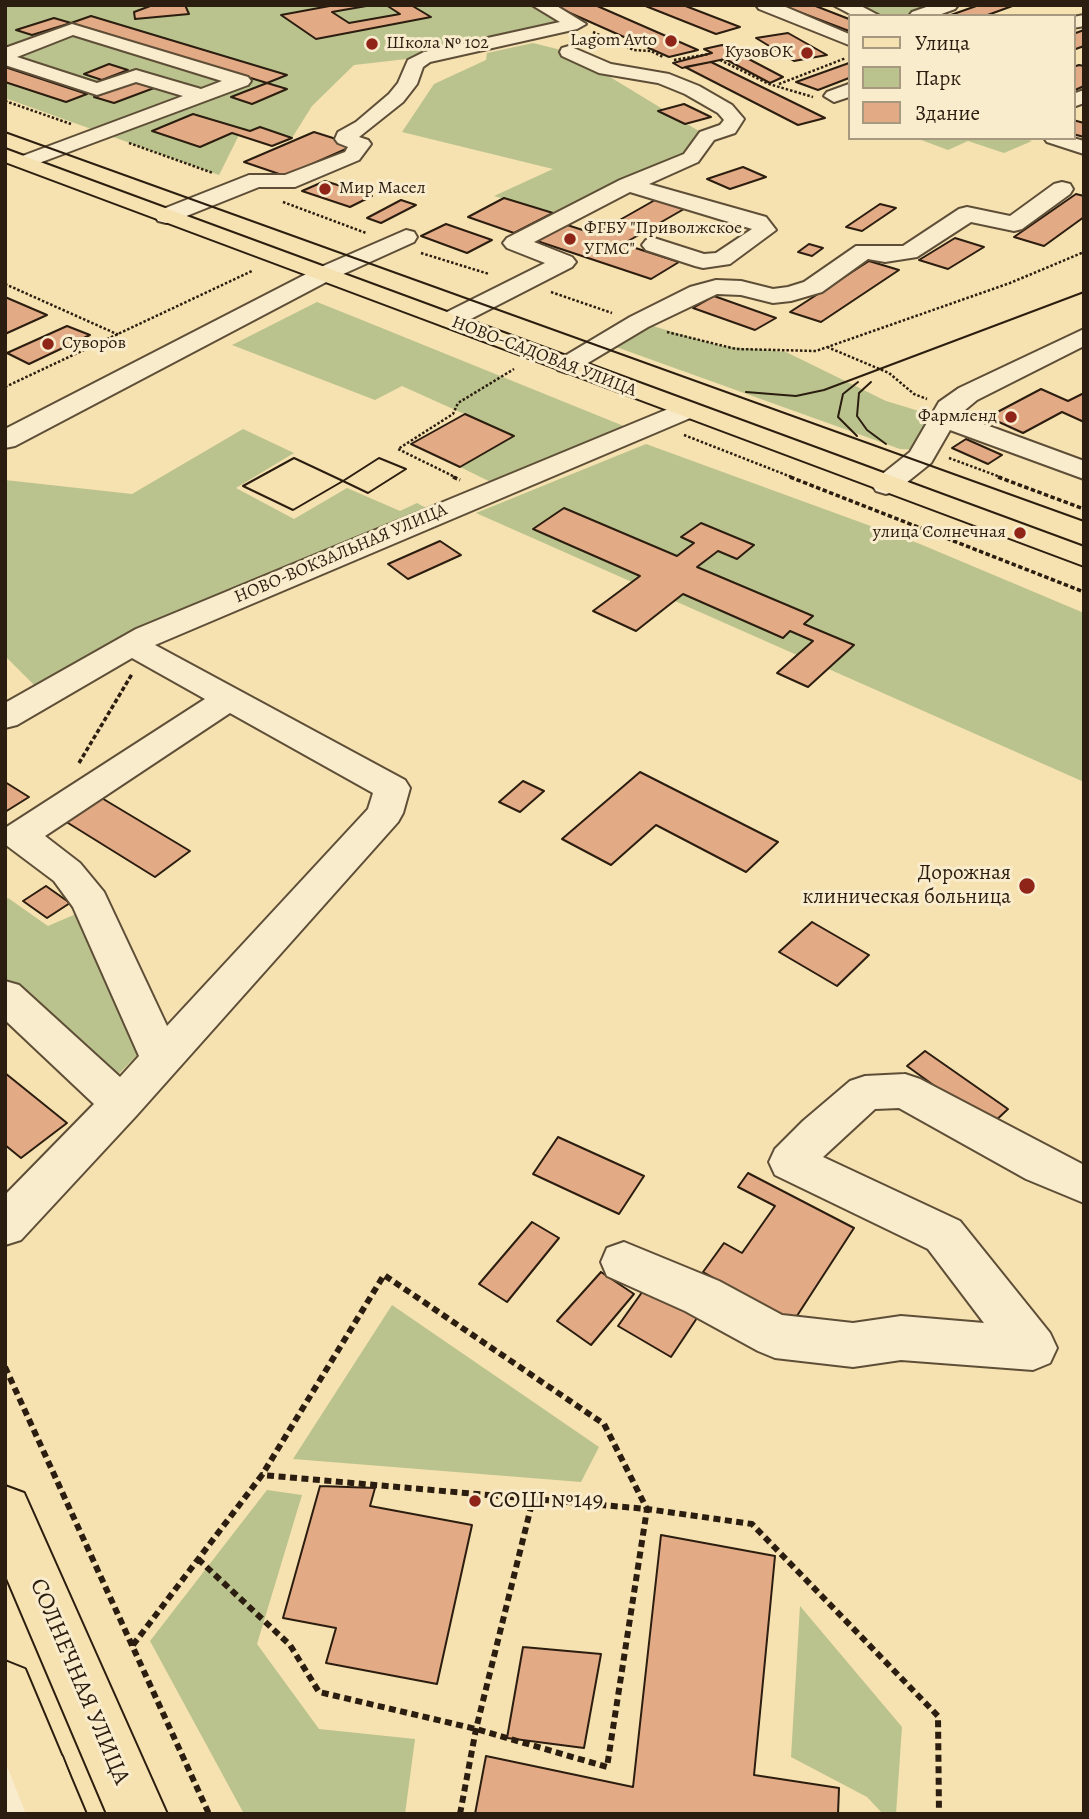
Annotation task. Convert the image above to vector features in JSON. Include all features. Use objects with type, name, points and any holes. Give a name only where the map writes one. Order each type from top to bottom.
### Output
[{"type":"main road","name":"НОВО-САДОВАЯ УЛИЦА","points":[[14,159],[1084,557]]},
{"type":"main road","name":"СОЛНЕЧНАЯ УЛИЦА","points":[[5,1511],[137,1814]]},
{"type":"main road","points":[[5,1689],[34,1797]]},
{"type":"street","points":[[541,5],[577,24]]},
{"type":"street","points":[[765,5],[848,40]]},
{"type":"street","points":[[842,5],[866,14]]},
{"type":"street","points":[[924,14],[949,5]]},
{"type":"street","points":[[166,216],[257,180],[287,182],[352,156],[361,144],[345,139],[345,136],[380,114],[407,84],[415,64],[424,58],[577,24]]},
{"type":"street","points":[[5,57],[72,29],[241,80],[202,96],[14,159]]},
{"type":"street","points":[[136,76],[124,58],[143,50]]},
{"type":"street","points":[[450,320],[564,262],[515,243],[628,185],[691,158],[707,136],[728,129],[734,119],[725,109],[692,90],[662,78],[606,69],[569,52]]},
{"type":"street","points":[[5,57],[97,89],[136,76],[202,96]]},
{"type":"street","points":[[1060,140],[1084,148]]},
{"type":"street","points":[[628,185],[758,222],[765,230],[722,259],[703,261],[654,245]]},
{"type":"street","points":[[567,365],[639,322],[698,292],[716,287],[741,288],[773,296],[791,294],[813,286],[864,251],[885,255],[909,252],[967,214],[1014,224],[1062,189]]},
{"type":"street","points":[[5,440],[322,275],[399,240]]},
{"type":"street","points":[[886,485],[921,457],[945,413],[968,394],[1082,339]]},
{"type":"street","name":"НОВО-ВОКЗАЛЬНАЯ УЛИЦА","points":[[5,716],[130,644],[685,410]]},
{"type":"street","points":[[945,413],[1084,471]]},
{"type":"street","points":[[5,1226],[121,1104],[384,813],[392,788],[130,644]]},
{"type":"street","points":[[161,1059],[90,902],[67,872],[19,836],[229,698]]},
{"type":"street","points":[[5,996],[121,1104]]},
{"type":"street","points":[[624,1262],[702,1296],[775,1336],[853,1345],[901,1338],[1033,1348],[944,1236],[791,1161],[818,1133],[865,1093],[905,1091],[1042,1166],[1084,1185]]},
{"type":"path","points":[[577,24],[634,50],[651,51],[671,61],[709,54]]},
{"type":"path","points":[[778,85],[848,57]]},
{"type":"path","points":[[720,60],[769,84],[836,96]]},
{"type":"path","points":[[241,186],[399,240],[462,267],[524,283],[688,339],[736,349],[816,351],[1010,283],[1084,252]]},
{"type":"path","points":[[5,387],[252,271],[239,266]]},
{"type":"path","points":[[5,284],[119,335]]},
{"type":"path","points":[[826,347],[889,373],[914,394],[945,413]]},
{"type":"path","points":[[485,494],[398,449],[453,414],[458,403],[514,369],[501,364]]},
{"type":"path","points":[[655,423],[1084,592]]},
{"type":"path","points":[[133,1646],[198,1559],[262,1475],[384,1275],[604,1424],[647,1509],[607,1767],[476,1729],[319,1692],[290,1645],[198,1559]]},
{"type":"path","points":[[5,1367],[209,1814]]},
{"type":"path","points":[[262,1475],[647,1509],[752,1524],[938,1716],[939,1814]]},
{"type":"path","points":[[460,1814],[476,1729],[533,1499]]},
{"type":"green space","points":[[5,5],[545,5],[577,24],[433,56],[354,65],[312,106],[292,138],[239,135],[219,175],[5,98]]},
{"type":"green space","points":[[852,5],[938,5],[912,14],[875,14]]},
{"type":"green space","points":[[533,43],[569,52],[707,136],[686,160],[565,217],[494,196],[553,169],[402,132],[434,84],[486,60],[487,53]]},
{"type":"green space","points":[[921,140],[1032,141],[1004,153],[968,141],[948,150]]},
{"type":"green space","points":[[317,302],[636,431],[501,487],[460,467],[513,436],[402,386],[375,400],[232,345]]},
{"type":"green space","points":[[639,322],[721,346],[786,352],[886,401],[942,418],[925,450],[900,449],[605,343]]},
{"type":"green space","points":[[243,429],[294,453],[236,488],[294,519],[347,488],[400,511],[417,503],[437,514],[39,690],[5,656],[5,480],[132,494]]},
{"type":"green space","points":[[646,444],[920,544],[1084,613],[1084,782],[476,513]]},
{"type":"green space","points":[[8,898],[48,926],[83,911],[140,1052],[110,1083],[5,988],[5,900]]},
{"type":"green space","points":[[392,1305],[599,1447],[581,1482],[293,1459]]},
{"type":"green space","points":[[267,1490],[302,1495],[257,1644],[319,1729],[415,1739],[405,1814],[244,1814],[150,1641]]},
{"type":"green space","points":[[800,1606],[902,1727],[896,1814],[883,1814],[867,1797],[791,1757]]},
{"type":"building","points":[[153,5],[185,5],[189,14],[135,19],[134,12]]},
{"type":"building","points":[[335,5],[372,5],[332,12],[349,23],[400,14],[386,5],[411,5],[431,17],[316,39],[281,15]]},
{"type":"building","points":[[552,5],[595,5],[698,50],[669,57]]},
{"type":"building","points":[[643,5],[683,5],[740,27],[716,34]]},
{"type":"building","points":[[813,5],[848,19],[848,31],[786,7]]},
{"type":"building","points":[[979,5],[1015,5],[990,14],[954,14]]},
{"type":"building","points":[[91,16],[287,75],[267,83],[71,23]]},
{"type":"building","points":[[54,18],[71,23],[32,35],[16,30]]},
{"type":"building","points":[[1084,30],[1084,46],[1075,49],[1075,33]]},
{"type":"building","points":[[788,33],[827,55],[794,61],[756,38]]},
{"type":"building","points":[[722,45],[783,77],[770,83],[725,59],[682,68],[673,63],[712,53],[704,49]]},
{"type":"building","points":[[711,62],[825,118],[798,125],[685,67]]},
{"type":"building","points":[[848,63],[848,78],[818,90],[796,82]]},
{"type":"building","points":[[109,64],[128,70],[102,80],[84,74]]},
{"type":"building","points":[[1075,66],[1084,66],[1084,86],[1075,90]]},
{"type":"building","points":[[5,67],[87,94],[66,102],[5,82]]},
{"type":"building","points":[[134,82],[154,88],[114,103],[94,97]]},
{"type":"building","points":[[267,83],[287,89],[252,104],[231,97]]},
{"type":"building","points":[[684,104],[711,117],[685,124],[658,111]]},
{"type":"building","points":[[193,114],[250,131],[260,127],[292,138],[272,146],[232,133],[200,147],[152,131]]},
{"type":"building","points":[[1075,121],[1084,123],[1084,137],[1075,135]]},
{"type":"building","points":[[314,132],[355,145],[285,176],[244,162]]},
{"type":"building","points":[[743,167],[766,177],[730,189],[707,179]]},
{"type":"building","points":[[325,181],[372,196],[350,207],[302,191]]},
{"type":"building","points":[[1076,194],[1084,196],[1084,217],[1044,246],[1014,237]]},
{"type":"building","points":[[504,198],[553,213],[514,233],[468,217]]},
{"type":"building","points":[[401,200],[416,205],[381,223],[367,218]]},
{"type":"building","points":[[655,200],[684,209],[623,244],[679,262],[651,279],[531,239],[561,223],[595,234]]},
{"type":"building","points":[[880,204],[896,208],[862,231],[846,227]]},
{"type":"building","points":[[446,224],[492,240],[467,253],[421,236]]},
{"type":"building","points":[[955,238],[984,247],[948,269],[919,260]]},
{"type":"building","points":[[809,244],[823,248],[812,256],[798,252]]},
{"type":"building","points":[[869,261],[899,270],[821,322],[790,312]]},
{"type":"building","points":[[714,296],[776,318],[755,330],[693,308]]},
{"type":"building","points":[[5,297],[47,315],[5,334]]},
{"type":"building","points":[[67,326],[90,335],[29,364],[7,353]]},
{"type":"building","points":[[1041,389],[1068,401],[1084,393],[1084,422],[1062,412],[1023,433],[988,417]]},
{"type":"building","points":[[465,414],[514,436],[460,467],[411,444]]},
{"type":"building","points":[[966,439],[1002,455],[988,464],[952,448]]},
{"type":"building","points":[[294,458],[343,481],[293,510],[243,486]]},
{"type":"building","points":[[294,458],[343,481],[293,510],[243,486]]},
{"type":"building","points":[[379,458],[406,469],[368,493],[343,481]]},
{"type":"building","points":[[379,458],[406,469],[368,493],[343,481]]},
{"type":"building","points":[[564,508],[677,556],[694,543],[681,537],[701,523],[754,545],[737,559],[718,551],[697,567],[813,616],[804,624],[854,645],[808,687],[777,673],[813,641],[790,631],[783,638],[683,594],[636,631],[593,611],[640,576],[533,529]]},
{"type":"building","points":[[440,541],[461,555],[408,579],[388,564]]},
{"type":"building","points":[[640,772],[778,842],[746,872],[656,825],[611,865],[562,839]]},
{"type":"building","points":[[523,781],[544,791],[520,812],[499,802]]},
{"type":"building","points":[[5,782],[29,797],[5,812]]},
{"type":"building","points":[[95,794],[190,851],[155,877],[60,818]]},
{"type":"building","points":[[46,886],[70,903],[47,918],[23,901]]},
{"type":"building","points":[[812,922],[869,955],[837,986],[779,952]]},
{"type":"building","points":[[925,1051],[1008,1109],[990,1126],[907,1066]]},
{"type":"building","points":[[5,1073],[67,1123],[21,1158],[5,1145]]},
{"type":"building","points":[[558,1137],[644,1176],[619,1214],[533,1174]]},
{"type":"building","points":[[748,1173],[854,1228],[793,1322],[703,1272],[724,1243],[742,1253],[775,1206],[738,1187]]},
{"type":"building","points":[[532,1222],[559,1238],[507,1302],[479,1284]]},
{"type":"building","points":[[601,1272],[634,1294],[591,1345],[557,1321]]},
{"type":"building","points":[[645,1288],[697,1318],[671,1357],[618,1326]]},
{"type":"building","points":[[320,1486],[375,1488],[370,1506],[472,1525],[437,1684],[326,1663],[336,1628],[283,1618]]},
{"type":"building","points":[[661,1535],[775,1556],[754,1775],[839,1788],[838,1814],[475,1814],[486,1756],[633,1787]]},
{"type":"building","points":[[523,1647],[601,1654],[584,1748],[507,1738]]},
{"type":"tram line","points":[[5,132],[1084,521]]},
{"type":"tram line","points":[[746,392],[796,396],[824,390],[1084,292]]},
{"type":"tram line","points":[[857,436],[838,417],[843,394],[858,382]]},
{"type":"tram line","points":[[871,382],[859,393],[857,416],[867,430],[886,444]]},
{"type":"place","name":"Lagom Avto","points":[[671,41]]},
{"type":"place","name":"Школа № 102","points":[[372,44]]},
{"type":"place","name":"КузовОК","points":[[807,53]]},
{"type":"place","name":"Мир Масел","points":[[325,189]]},
{"type":"place","name":"ФГБУ \"Приволжское УГМС\"","points":[[570,239]]},
{"type":"place","name":"Суворов","points":[[48,344]]},
{"type":"place","name":"Фармленд","points":[[1011,417]]},
{"type":"place","name":"улица Солнечная","points":[[1020,533]]},
{"type":"place","name":"Дорожная клиническая больница","points":[[1027,886]]},
{"type":"place","name":"СОШ №149","points":[[475,1501]]}]
